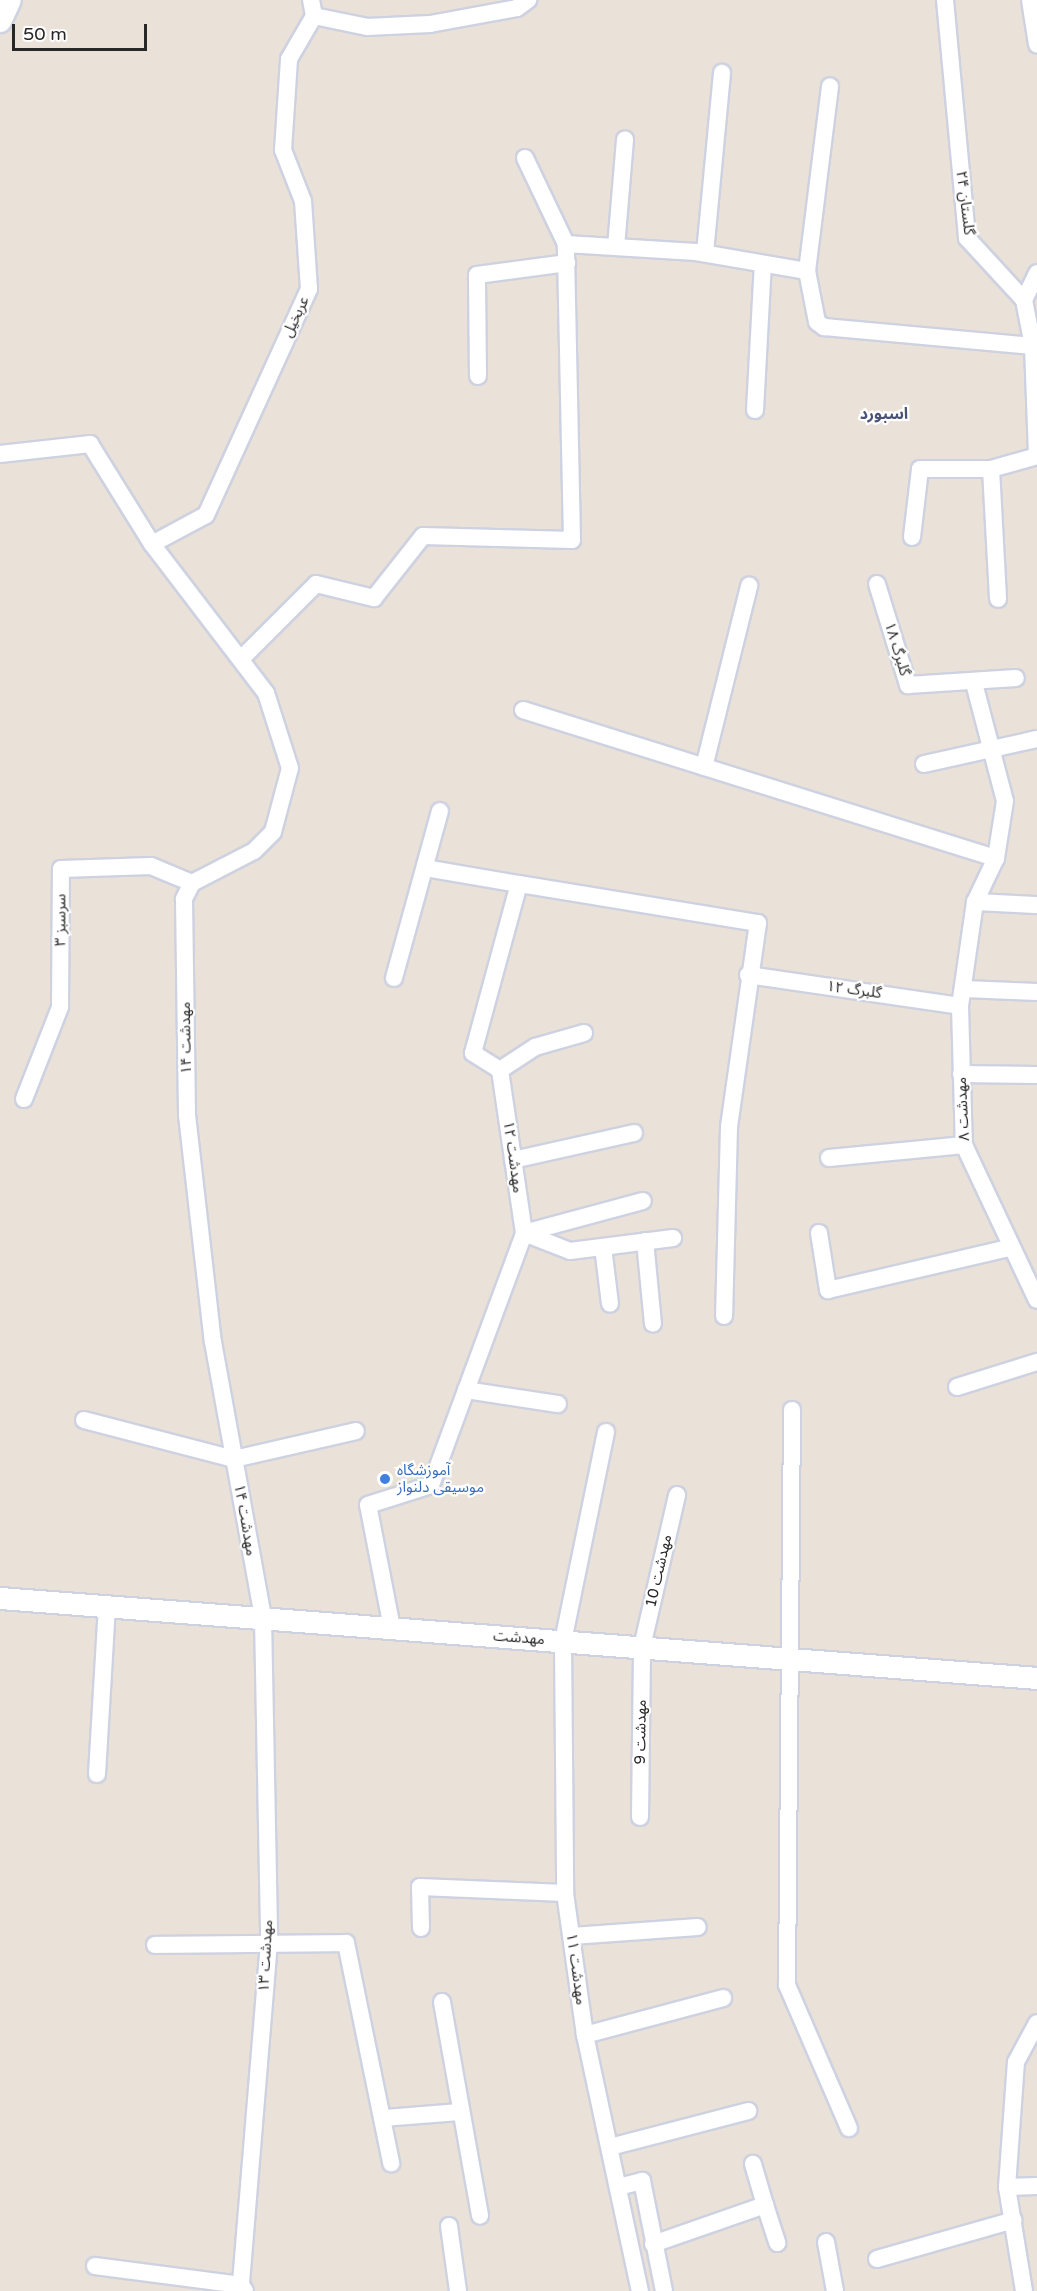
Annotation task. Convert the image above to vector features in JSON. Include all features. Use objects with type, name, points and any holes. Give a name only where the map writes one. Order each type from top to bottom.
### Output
[{"type":"street","points":[[0,21],[10,0]]},
{"type":"street","points":[[313,8],[367,27],[429,24],[517,8],[528,0]]},
{"type":"street","name":"گلستان ۲۴","points":[[945,0],[967,238],[1024,300]]},
{"type":"street","points":[[1030,0],[1037,44]]},
{"type":"street","name":"عربخیل","points":[[152,544],[206,515],[309,289],[303,201],[283,150],[289,59],[313,8]]},
{"type":"street","points":[[705,253],[722,73]]},
{"type":"street","points":[[830,86],[807,271],[819,326],[1033,346]]},
{"type":"street","points":[[616,247],[625,139]]},
{"type":"street","points":[[241,659],[316,584],[374,598],[423,536],[572,540],[566,244],[525,158]]},
{"type":"street","points":[[566,244],[705,253],[807,271]]},
{"type":"street","points":[[478,376],[477,275],[567,263]]},
{"type":"street","points":[[755,410],[763,264]]},
{"type":"street","points":[[912,537],[920,470],[991,469],[1037,456],[1033,346],[1024,300],[1037,273]]},
{"type":"street","points":[[0,454],[90,444],[152,544],[266,693],[290,768],[273,832],[254,851],[192,883]]},
{"type":"street","points":[[991,469],[998,599]]},
{"type":"street","name":"گلبرگ ۱۸","points":[[877,584],[908,684],[974,683]]},
{"type":"street","points":[[704,767],[749,586]]},
{"type":"street","points":[[974,683],[1016,678]]},
{"type":"street","name":"مهدشت ۸","points":[[974,683],[1005,801],[996,858],[975,903],[960,1006],[964,1145],[1009,1248],[1037,1300]]},
{"type":"street","points":[[523,710],[996,858]]},
{"type":"street","points":[[924,765],[991,752],[1037,739]]},
{"type":"street","points":[[394,978],[440,811]]},
{"type":"street","name":"سرسبز ۳","points":[[24,1099],[60,1007],[61,869],[151,866],[192,883]]},
{"type":"street","points":[[424,868],[758,922],[748,975],[729,1127],[724,1316]]},
{"type":"street","name":"مهدشت ۱۴","points":[[192,883],[184,899],[187,1115],[213,1342],[262,1618]]},
{"type":"street","points":[[519,884],[473,1053],[500,1070],[535,1047],[585,1033]]},
{"type":"street","points":[[975,903],[1037,906]]},
{"type":"street","name":"گلبرگ ١٢","points":[[748,975],[960,1006]]},
{"type":"street","points":[[964,988],[1037,992]]},
{"type":"street","name":"مهدشت ۱۲","points":[[392,1628],[368,1505],[431,1485],[524,1233],[500,1070]]},
{"type":"street","points":[[961,1074],[1037,1075]]},
{"type":"street","points":[[513,1160],[634,1133]]},
{"type":"street","points":[[828,1158],[964,1145]]},
{"type":"street","points":[[524,1233],[643,1201]]},
{"type":"street","points":[[524,1233],[570,1251],[673,1238]]},
{"type":"street","points":[[819,1233],[828,1290],[1009,1248]]},
{"type":"street","points":[[645,1242],[653,1324]]},
{"type":"street","points":[[603,1246],[610,1304]]},
{"type":"street","points":[[957,1387],[1037,1362]]},
{"type":"street","points":[[466,1390],[558,1404]]},
{"type":"street","points":[[792,1410],[788,1661],[788,1985],[849,2128]]},
{"type":"street","points":[[84,1420],[234,1459],[356,1431]]},
{"type":"street","name":"مهدشت ۱۱","points":[[606,1432],[563,1642],[566,1893],[585,2035],[640,2291]]},
{"type":"street","name":"مهدشت 10","points":[[642,1647],[677,1496]]},
{"type":"street","name":"مهدشت","points":[[0,1598],[642,1647],[788,1661],[1037,1678]]},
{"type":"street","points":[[97,1774],[107,1606]]},
{"type":"street","name":"مهدشت ۱۳","points":[[243,2288],[269,1942],[262,1618]]},
{"type":"street","name":"مهدشت 9","points":[[640,1818],[642,1647]]},
{"type":"street","points":[[421,1928],[420,1887],[566,1893]]},
{"type":"street","points":[[572,1936],[698,1928]]},
{"type":"street","points":[[155,1945],[346,1942],[384,2118],[391,2163]]},
{"type":"street","points":[[585,2035],[723,1998]]},
{"type":"street","points":[[442,2002],[480,2216]]},
{"type":"street","points":[[1020,2290],[1014,2220],[1007,2187],[1017,2062],[1037,2023]]},
{"type":"street","points":[[610,2147],[748,2111]]},
{"type":"street","points":[[384,2118],[461,2112]]},
{"type":"street","points":[[753,2164],[777,2243]]},
{"type":"street","points":[[618,2187],[642,2181],[664,2291]]},
{"type":"street","points":[[1007,2187],[1037,2186]]},
{"type":"street","points":[[653,2244],[765,2205]]},
{"type":"street","points":[[878,2259],[1014,2220]]},
{"type":"street","points":[[449,2226],[458,2291]]},
{"type":"street","points":[[826,2242],[835,2291]]},
{"type":"street","points":[[95,2266],[243,2288]]},
{"type":"place","name":"آموزشگاه موسیقی دلنواز","points":[[385,1479]]},
{"type":"district","name":"اسبورد","points":[[884,414]]}]
